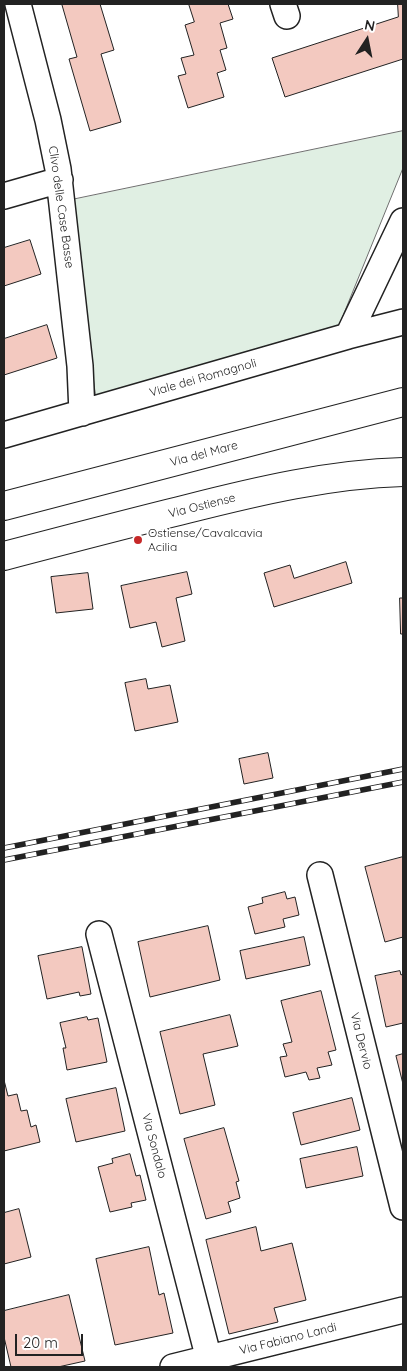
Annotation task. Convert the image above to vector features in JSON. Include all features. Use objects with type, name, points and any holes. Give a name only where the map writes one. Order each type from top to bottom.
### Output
[{"type":"main road","name":"Via del Mare","points":[[4,506],[403,402]]},
{"type":"main road","name":"Via Ostiense","points":[[4,556],[214,502],[292,485],[356,475],[403,472]]},
{"type":"street","name":"Clivo delle Case Basse","points":[[18,4],[48,120],[60,180],[82,413]]},
{"type":"street","points":[[4,196],[60,180]]},
{"type":"street","points":[[348,336],[403,221]]},
{"type":"street","name":"Viale dei Romagnoli","points":[[4,435],[348,336],[403,322]]},
{"type":"street","name":"Via Dervio","points":[[320,875],[403,1207]]},
{"type":"street","name":"Via Sondalo","points":[[99,934],[210,1363]]},
{"type":"street","name":"Via Fabiano Landi","points":[[173,1367],[210,1363],[403,1310]]},
{"type":"green space","points":[[403,131],[403,168],[338,328],[96,400],[71,200]]},
{"type":"building","points":[[100,4],[114,50],[101,54],[121,122],[90,131],[69,59],[77,57],[62,5]]},
{"type":"building","points":[[189,4],[228,4],[233,19],[220,23],[227,48],[220,50],[226,70],[217,73],[224,97],[188,108],[178,76],[186,74],[181,58],[194,55],[185,25],[194,22]]},
{"type":"building","points":[[398,4],[403,4],[403,59],[285,97],[272,58],[398,17]]},
{"type":"building","points":[[30,240],[41,274],[4,286],[4,248]]},
{"type":"building","points":[[47,325],[57,358],[4,375],[4,339]]},
{"type":"building","points":[[346,562],[352,583],[274,607],[264,573],[290,565],[294,578]]},
{"type":"building","points":[[187,572],[192,594],[176,598],[185,641],[162,647],[156,622],[130,628],[121,586]]},
{"type":"building","points":[[88,573],[93,609],[56,613],[51,577]]},
{"type":"building","points":[[400,598],[403,598],[403,634],[401,634]]},
{"type":"building","points":[[146,679],[148,689],[170,685],[178,722],[135,731],[125,683]]},
{"type":"building","points":[[268,753],[273,778],[244,784],[239,759]]},
{"type":"building","points":[[403,857],[403,937],[385,942],[365,867]]},
{"type":"building","points":[[285,892],[287,899],[295,897],[299,915],[283,919],[285,927],[255,934],[248,907],[263,903],[262,898]]},
{"type":"building","points":[[208,926],[220,980],[150,997],[138,942]]},
{"type":"building","points":[[304,937],[310,965],[246,979],[240,951]]},
{"type":"building","points":[[82,947],[91,994],[80,996],[79,992],[47,999],[38,956]]},
{"type":"building","points":[[400,971],[401,975],[403,974],[403,1023],[386,1027],[375,976]]},
{"type":"building","points":[[321,991],[336,1050],[328,1052],[332,1065],[317,1068],[320,1078],[309,1080],[306,1072],[285,1077],[280,1057],[287,1056],[283,1044],[292,1042],[281,1001]]},
{"type":"building","points":[[230,1015],[238,1046],[203,1054],[215,1105],[180,1114],[160,1032]]},
{"type":"building","points":[[87,1017],[88,1020],[98,1018],[107,1062],[67,1070],[63,1048],[66,1048],[60,1023]]},
{"type":"building","points":[[403,1054],[403,1084],[396,1056]]},
{"type":"building","points":[[4,1080],[8,1096],[17,1094],[21,1111],[27,1110],[31,1127],[36,1125],[40,1142],[4,1151]]},
{"type":"building","points":[[116,1088],[125,1131],[76,1142],[66,1099]]},
{"type":"building","points":[[352,1098],[360,1130],[301,1145],[293,1113]]},
{"type":"building","points":[[224,1128],[239,1181],[236,1182],[240,1198],[228,1202],[231,1212],[206,1219],[184,1139]]},
{"type":"building","points":[[357,1147],[363,1176],[306,1188],[300,1159]]},
{"type":"building","points":[[130,1154],[136,1176],[140,1175],[146,1200],[131,1203],[132,1207],[110,1212],[98,1167],[113,1163],[112,1159]]},
{"type":"building","points":[[19,1209],[31,1257],[4,1264],[4,1213]]},
{"type":"building","points":[[256,1227],[261,1251],[292,1243],[306,1300],[274,1308],[278,1322],[229,1334],[206,1240]]},
{"type":"building","points":[[149,1247],[159,1295],[164,1293],[173,1333],[115,1345],[96,1259]]},
{"type":"building","points":[[69,1295],[85,1361],[58,1367],[11,1367],[4,1337],[4,1311]]},
{"type":"railway","points":[[4,848],[403,769]]},
{"type":"railway","points":[[4,860],[403,782]]},
{"type":"place","name":"Ostiense/Cavalcavia Acilia","points":[[138,540]]}]
